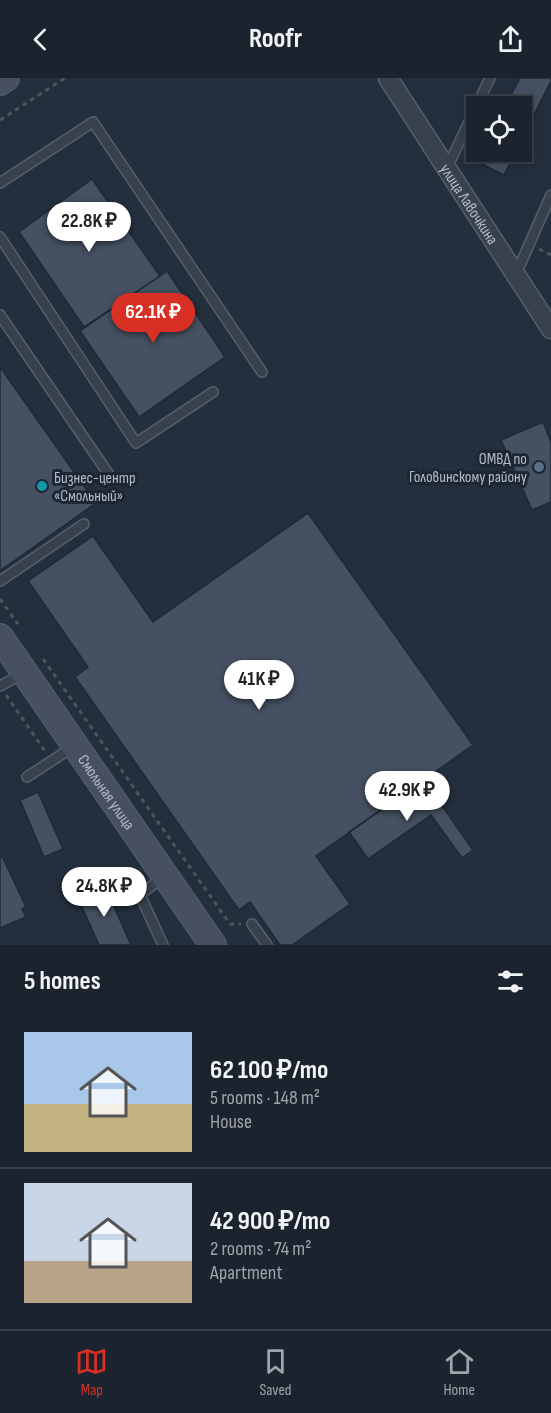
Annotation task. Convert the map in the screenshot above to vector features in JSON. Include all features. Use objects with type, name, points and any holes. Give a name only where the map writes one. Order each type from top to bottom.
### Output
[{"type":"street","points":[[0,82],[6,78]]},
{"type":"street","name":"улица Лавочкина","points":[[388,78],[551,329]]},
{"type":"street","name":"Смольная улица","points":[[10,632],[32,664],[75,746],[213,945]]},
{"type":"lane","points":[[447,168],[490,78]]},
{"type":"lane","points":[[0,183],[93,122],[262,372]]},
{"type":"lane","points":[[516,274],[551,195]]},
{"type":"lane","points":[[0,237],[136,443],[213,392]]},
{"type":"lane","points":[[0,315],[112,479]]},
{"type":"lane","points":[[0,581],[84,524]]},
{"type":"lane","points":[[0,686],[32,664]]},
{"type":"lane","points":[[27,777],[75,746]]},
{"type":"lane","points":[[163,945],[140,895],[165,876]]},
{"type":"lane","points":[[252,924],[267,945]]},
{"type":"path","points":[[0,120],[65,78]]},
{"type":"path","points":[[0,599],[10,632]]},
{"type":"path","points":[[32,664],[230,924],[252,924]]},
{"type":"path","points":[[6,696],[52,761]]},
{"type":"building","points":[[520,78],[551,78],[532,119],[532,96],[510,96]]},
{"type":"building","points":[[478,162],[511,162],[504,175]]},
{"type":"building","points":[[92,179],[160,276],[84,327],[19,232]]},
{"type":"building","points":[[167,271],[225,357],[139,417],[80,331]]},
{"type":"building","name":"Бизнес-центр «Смольный»","points":[[0,367],[96,503],[0,571]]},
{"type":"building","points":[[543,422],[551,442],[551,502],[532,510],[501,440]]},
{"type":"building","points":[[308,513],[473,745],[316,856],[350,904],[292,945],[280,945],[250,902],[239,910],[75,677],[88,667],[28,581],[93,536],[153,622]]},
{"type":"building","points":[[424,780],[473,850],[462,858],[431,815],[368,859],[349,832]]},
{"type":"building","points":[[38,792],[63,849],[44,857],[20,800]]},
{"type":"building","points":[[2,856],[26,907],[22,909],[26,917],[0,928],[0,857]]},
{"type":"building","points":[[105,886],[131,945],[99,945],[78,898]]},
{"type":"place","name":"ОМВД по Головинскому району","points":[[539,467]]},
{"type":"place","name":"Бизнес-центр «Смольный»","points":[[42,486]]}]
